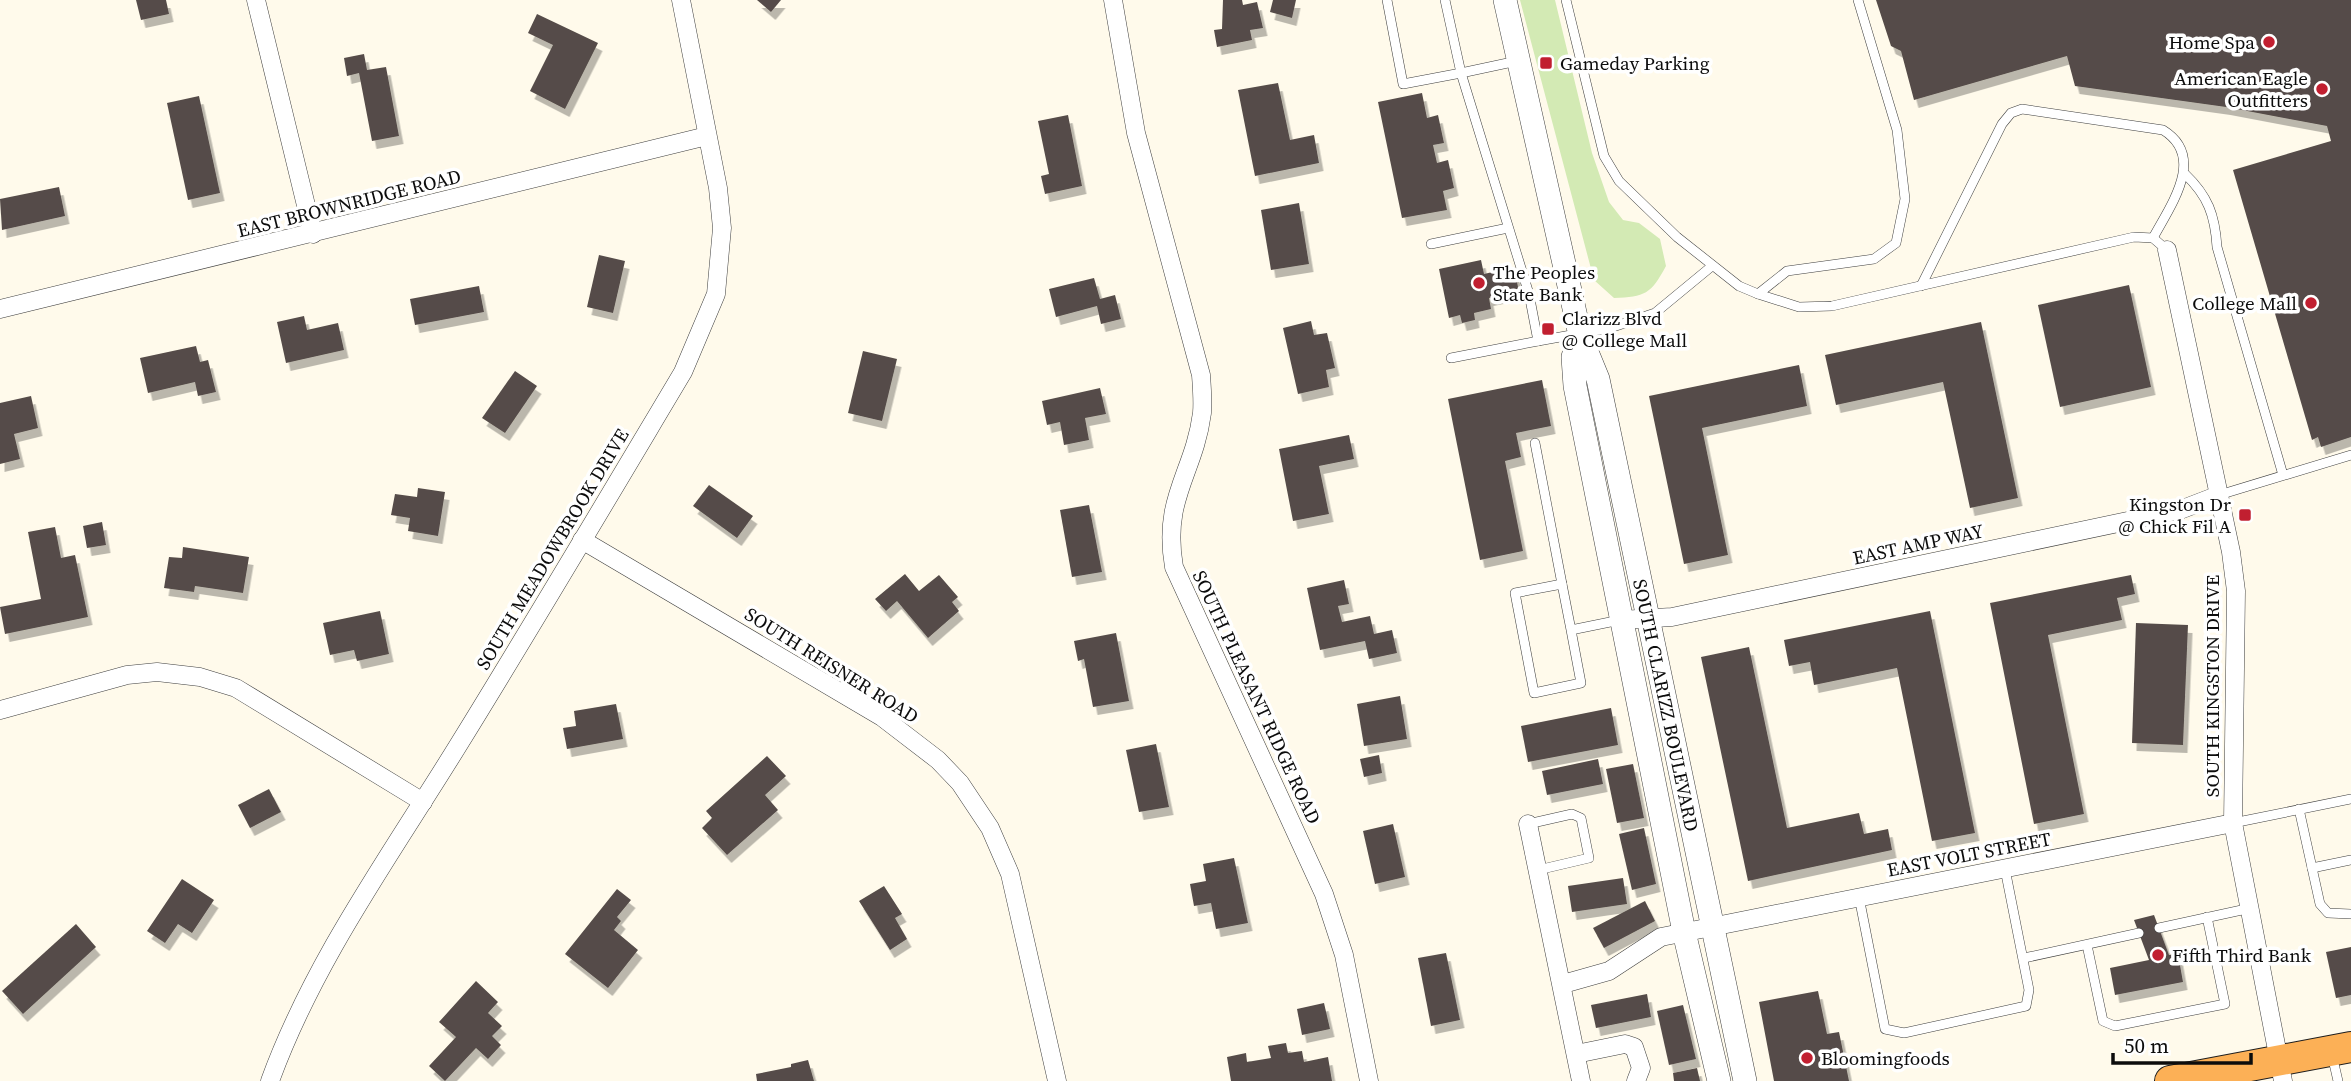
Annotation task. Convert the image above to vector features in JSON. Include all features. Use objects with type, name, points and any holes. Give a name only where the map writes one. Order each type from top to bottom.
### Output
[{"type":"highway","points":[[2170,1081],[2281,1070],[2341,1048]]},
{"type":"street","points":[[256,0],[313,234]]},
{"type":"street","name":"SOUTH MEADOWBROOK DRIVE","points":[[270,1081],[284,1044],[335,942],[423,802],[683,372],[716,294],[722,228],[681,0]]},
{"type":"street","name":"SOUTH PLEASANT RIDGE ROAD","points":[[1112,0],[1139,145],[1201,375],[1202,413],[1172,513],[1171,547],[1174,567],[1324,894],[1344,955],[1369,1081]]},
{"type":"street","name":"SOUTH CLARIZZ BOULEVARD","points":[[1505,0],[1580,335],[1598,379],[1745,1081]]},
{"type":"street","name":"EAST BROWNRIDGE ROAD","points":[[0,309],[707,136]]},
{"type":"street","name":"SOUTH KINGSTON DRIVE","points":[[2160,244],[2219,495],[2236,592],[2233,823],[2281,1070]]},
{"type":"street","name":"SOUTH CLARIZZ BOULEVARD","points":[[1580,335],[1573,357],[1574,386],[1684,932],[1719,1081]]},
{"type":"street","name":"EAST AMP WAY","points":[[1621,620],[1650,619],[2180,510],[2219,495]]},
{"type":"street","name":"SOUTH REISNER ROAD","points":[[582,540],[882,717],[938,760],[960,783],[990,828],[1010,874],[1057,1081]]},
{"type":"street","points":[[0,710],[127,676],[157,672],[200,677],[236,688],[423,802]]},
{"type":"street","name":"EAST VOLT STREET","points":[[1563,984],[1609,971],[1661,937],[2233,823]]},
{"type":"street","points":[[1528,824],[1581,1081]]},
{"type":"street","points":[[1576,1054],[1625,1044],[1634,1047],[1641,1068],[1636,1081]]},
{"type":"lane","points":[[1387,0],[1404,84],[1518,60]]},
{"type":"lane","points":[[1445,0],[1461,73],[1528,293],[1538,341]]},
{"type":"lane","points":[[1566,0],[1604,156],[1619,181],[1677,237],[1739,286],[1758,294],[1815,308],[1921,286],[2134,237],[2160,244],[2185,174],[2181,149],[2174,137],[2163,130],[2022,109],[2011,113],[2002,124],[1921,286]]},
{"type":"lane","points":[[1758,294],[1787,271],[1874,259],[1896,243],[1905,200],[1896,130],[1858,0]]},
{"type":"lane","points":[[2185,174],[2203,191],[2215,225],[2217,247],[2283,475]]},
{"type":"lane","points":[[1431,244],[1508,228]]},
{"type":"lane","points":[[1451,358],[1580,335],[1655,313],[1713,267]]},
{"type":"lane","points":[[1535,443],[1581,683],[1534,693],[1515,593],[1562,584]]},
{"type":"lane","points":[[2219,495],[2351,455]]},
{"type":"lane","points":[[1571,630],[1621,620]]},
{"type":"lane","points":[[2233,823],[2351,799]]},
{"type":"lane","points":[[2299,809],[2320,904],[2328,913],[2351,914]]},
{"type":"lane","points":[[1528,824],[1572,814],[1581,818],[1589,858],[1538,870]]},
{"type":"lane","points":[[2312,868],[2351,860]]},
{"type":"lane","points":[[1859,897],[1885,1029],[1904,1033],[2026,1006],[2029,990],[2005,869]]},
{"type":"lane","points":[[2159,928],[2251,908]]},
{"type":"lane","points":[[2087,945],[2103,1021],[2115,1026],[2225,1004],[2207,917]]},
{"type":"lane","points":[[2024,958],[2139,933]]},
{"type":"lane","points":[[2338,1081],[2341,1048]]},
{"type":"green space","points":[[1520,0],[1555,0],[1592,153],[1609,202],[1623,220],[1639,223],[1660,239],[1666,266],[1656,283],[1640,295],[1614,298],[1594,280]]},
{"type":"building","points":[[136,0],[166,0],[169,14],[141,20]]},
{"type":"building","points":[[757,0],[781,0],[771,12]]},
{"type":"building","points":[[1223,0],[1242,0],[1243,5],[1257,2],[1263,28],[1250,30],[1252,40],[1217,47],[1214,30],[1222,29]]},
{"type":"building","points":[[1273,0],[1296,0],[1292,18],[1270,12]]},
{"type":"building","name":"College Mall","points":[[1876,0],[2351,0],[2351,437],[2321,447],[2318,437],[2312,440],[2233,170],[2331,141],[2327,126],[2226,107],[2075,86],[2067,56],[1914,100],[1901,51],[1891,46]]},
{"type":"building","points":[[537,14],[598,43],[565,109],[530,91],[553,45],[528,33]]},
{"type":"building","points":[[364,54],[367,70],[386,67],[399,136],[372,141],[359,73],[347,76],[344,58]]},
{"type":"building","points":[[1278,83],[1290,140],[1314,135],[1319,163],[1255,176],[1238,90]]},
{"type":"building","points":[[1422,93],[1427,118],[1438,115],[1444,143],[1433,145],[1437,163],[1448,160],[1454,188],[1443,191],[1447,210],[1402,218],[1378,102]]},
{"type":"building","points":[[199,96],[220,193],[188,200],[167,103]]},
{"type":"building","points":[[1068,115],[1082,186],[1045,194],[1041,176],[1049,174],[1038,121]]},
{"type":"building","points":[[59,187],[65,216],[2,230],[0,199]]},
{"type":"building","points":[[1299,203],[1309,264],[1271,270],[1261,210]]},
{"type":"building","points":[[599,255],[625,261],[613,313],[587,307]]},
{"type":"building","name":"The Peoples State Bank","points":[[1481,260],[1484,274],[1514,267],[1519,292],[1489,298],[1491,309],[1474,313],[1475,320],[1462,323],[1460,315],[1449,318],[1439,269]]},
{"type":"building","points":[[1094,278],[1100,299],[1115,295],[1121,319],[1101,324],[1097,306],[1056,317],[1049,289]]},
{"type":"building","points":[[2129,285],[2151,387],[2060,407],[2038,305]]},
{"type":"building","points":[[479,286],[484,312],[415,325],[410,299]]},
{"type":"building","points":[[304,316],[307,330],[338,323],[344,350],[286,363],[277,322]]},
{"type":"building","points":[[1311,321],[1314,335],[1327,333],[1335,368],[1326,370],[1329,387],[1298,394],[1283,328]]},
{"type":"building","points":[[1981,322],[2018,498],[1970,508],[1943,382],[1836,405],[1825,355]]},
{"type":"building","points":[[196,346],[200,362],[208,360],[216,392],[198,396],[195,382],[148,393],[140,358]]},
{"type":"building","points":[[863,351],[897,359],[882,421],[848,413]]},
{"type":"building","points":[[1799,365],[1807,406],[1702,428],[1728,555],[1684,564],[1649,396]]},
{"type":"building","points":[[515,371],[537,386],[505,433],[482,418]]},
{"type":"building","points":[[1542,380],[1551,426],[1516,433],[1521,457],[1505,461],[1523,551],[1480,560],[1448,399]]},
{"type":"building","points":[[1100,388],[1106,414],[1085,418],[1089,440],[1064,445],[1060,422],[1047,425],[1042,401]]},
{"type":"building","points":[[31,396],[38,428],[14,434],[20,459],[0,464],[0,403]]},
{"type":"building","points":[[1349,435],[1354,459],[1319,466],[1329,514],[1293,521],[1279,449]]},
{"type":"building","points":[[709,485],[753,516],[737,538],[693,506]]},
{"type":"building","points":[[418,488],[445,492],[438,536],[408,531],[410,518],[391,515],[395,494],[417,497]]},
{"type":"building","points":[[1089,505],[1102,572],[1072,577],[1060,510]]},
{"type":"building","points":[[102,522],[106,545],[87,548],[83,526]]},
{"type":"building","points":[[55,527],[61,558],[75,555],[88,617],[5,634],[0,607],[41,599],[28,532]]},
{"type":"building","points":[[183,547],[249,557],[243,593],[195,586],[194,592],[164,588],[169,557],[182,558]]},
{"type":"building","points":[[905,574],[919,591],[939,575],[958,597],[952,602],[959,611],[928,638],[897,601],[886,611],[875,599]]},
{"type":"building","points":[[2131,575],[2135,594],[2117,598],[2122,620],[2048,635],[2084,814],[2034,824],[1990,603]]},
{"type":"building","points":[[1344,580],[1349,604],[1338,606],[1342,622],[1370,616],[1374,634],[1392,630],[1397,653],[1369,659],[1365,641],[1320,650],[1307,588]]},
{"type":"building","points":[[380,611],[389,654],[357,661],[354,650],[330,655],[323,623]]},
{"type":"building","points":[[1930,611],[1975,833],[1932,841],[1897,668],[1814,685],[1810,662],[1789,666],[1784,640]]},
{"type":"building","points":[[2136,623],[2188,625],[2183,745],[2132,743]]},
{"type":"building","points":[[1116,633],[1129,701],[1093,707],[1084,659],[1078,661],[1074,641]]},
{"type":"building","points":[[1749,647],[1787,828],[1859,813],[1864,834],[1888,829],[1892,850],[1748,881],[1701,657]]},
{"type":"building","points":[[1400,696],[1407,739],[1364,746],[1357,704]]},
{"type":"building","points":[[616,704],[623,739],[567,749],[563,728],[576,726],[574,711]]},
{"type":"building","points":[[1611,708],[1618,745],[1528,762],[1521,726]]},
{"type":"building","points":[[1156,744],[1169,807],[1139,812],[1126,750]]},
{"type":"building","points":[[1379,755],[1382,773],[1364,777],[1360,759]]},
{"type":"building","points":[[767,756],[786,776],[765,795],[778,810],[727,855],[702,828],[712,818],[706,811]]},
{"type":"building","points":[[1598,759],[1603,784],[1547,795],[1542,771]]},
{"type":"building","points":[[1633,764],[1644,818],[1617,823],[1606,769]]},
{"type":"building","points":[[269,789],[281,812],[250,828],[238,805]]},
{"type":"building","points":[[1393,824],[1405,877],[1375,884],[1363,831]]},
{"type":"building","points":[[1644,828],[1656,884],[1632,890],[1619,834]]},
{"type":"building","points":[[1234,858],[1248,923],[1216,929],[1211,903],[1194,906],[1190,884],[1206,881],[1203,864]]},
{"type":"building","points":[[1623,878],[1627,904],[1572,912],[1568,886]]},
{"type":"building","points":[[182,879],[214,900],[192,933],[178,924],[165,943],[147,931]]},
{"type":"building","points":[[884,886],[902,914],[895,918],[907,939],[890,950],[859,901]]},
{"type":"building","points":[[617,889],[631,900],[617,917],[621,921],[614,930],[638,950],[608,988],[565,954]]},
{"type":"building","points":[[1645,901],[1655,921],[1604,948],[1593,928]]},
{"type":"building","name":"Fifth Third Bank","points":[[2154,915],[2169,955],[2178,954],[2183,982],[2115,995],[2110,968],[2149,960],[2134,920]]},
{"type":"building","points":[[76,924],[96,947],[23,1014],[2,991]]},
{"type":"building","points":[[2351,947],[2351,995],[2336,998],[2326,952]]},
{"type":"building","points":[[1446,953],[1460,1020],[1431,1026],[1418,958]]},
{"type":"building","points":[[476,981],[498,1002],[488,1013],[502,1026],[492,1036],[501,1045],[488,1059],[476,1048],[445,1081],[429,1066],[456,1037],[439,1022]]},
{"type":"building","name":"Bloomingfoods","points":[[1818,991],[1827,1034],[1839,1032],[1849,1081],[1774,1081],[1759,1002]]},
{"type":"building","points":[[1647,994],[1651,1017],[1596,1028],[1591,1005]]},
{"type":"building","points":[[1324,1003],[1330,1029],[1302,1035],[1297,1009]]},
{"type":"building","points":[[1683,1005],[1696,1059],[1669,1065],[1657,1011]]},
{"type":"building","points":[[1286,1043],[1288,1053],[1302,1051],[1304,1062],[1328,1057],[1332,1081],[1231,1081],[1227,1057],[1246,1053],[1247,1062],[1271,1058],[1268,1046]]},
{"type":"building","points":[[808,1060],[814,1081],[757,1081],[756,1074],[791,1067],[791,1064]]},
{"type":"building","points":[[1697,1068],[1700,1081],[1674,1081],[1673,1073]]},
{"type":"place","name":"Home Spa","points":[[2269,42]]},
{"type":"place","name":"Gameday Parking","points":[[1546,63]]},
{"type":"place","name":"American Eagle Outfitters","points":[[2322,89]]},
{"type":"place","name":"The Peoples State Bank","points":[[1479,283]]},
{"type":"place","name":"College Mall","points":[[2311,303]]},
{"type":"place","name":"Clarizz Blvd @ College Mall","points":[[1548,329]]},
{"type":"place","name":"Kingston Dr @ Chick Fil A","points":[[2245,515]]},
{"type":"place","name":"Fifth Third Bank","points":[[2158,955]]},
{"type":"place","name":"Bloomingfoods","points":[[1807,1058]]}]
